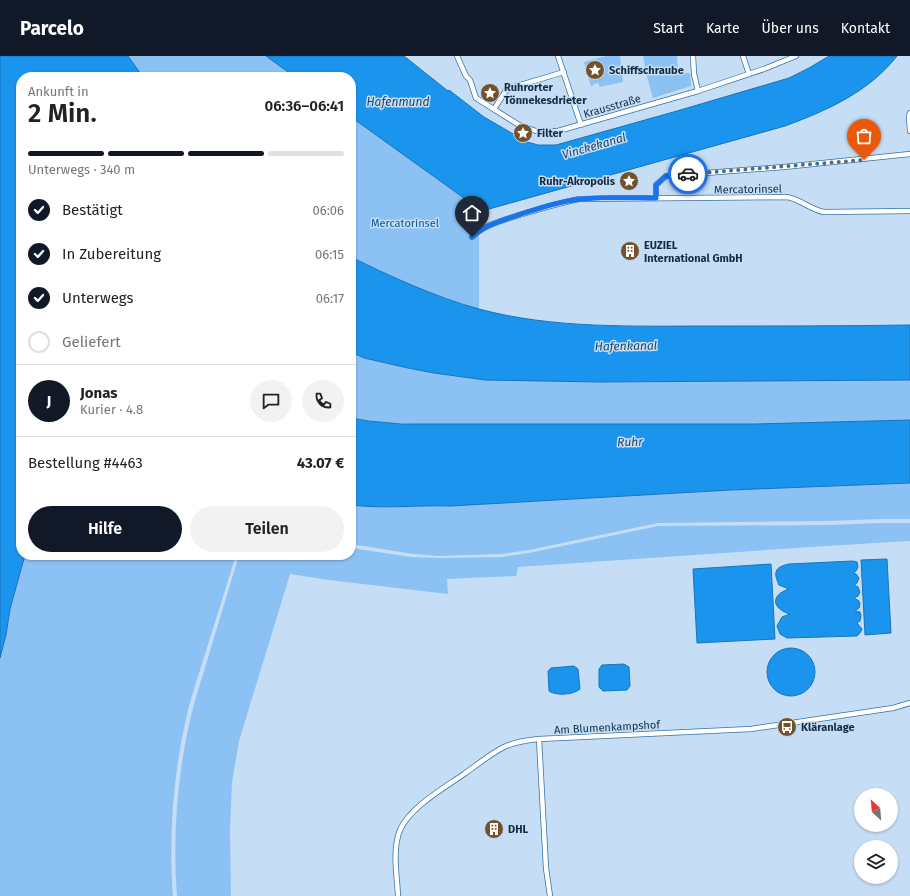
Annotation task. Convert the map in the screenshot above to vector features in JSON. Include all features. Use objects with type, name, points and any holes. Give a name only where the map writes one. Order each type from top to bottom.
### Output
[{"type":"street","name":"Krausstraße","points":[[457,56],[466,76],[470,80],[476,98],[519,125],[544,132],[558,131],[581,125],[698,91],[796,56]]},
{"type":"street","points":[[558,56],[581,125]]},
{"type":"street","points":[[693,56],[694,74],[698,91]]},
{"type":"street","points":[[743,56],[749,74]]},
{"type":"street","points":[[494,109],[507,89],[564,72]]},
{"type":"street","points":[[910,112],[910,131]]},
{"type":"street","points":[[656,198],[656,185],[666,176],[784,167],[910,154]]},
{"type":"street","name":"Mercatorinsel","points":[[472,237],[479,230],[492,223],[549,205],[567,201],[599,198],[787,197],[817,211],[824,212],[910,211]]},
{"type":"street","name":"Am Blumenkampshof","points":[[398,896],[396,857],[397,844],[400,830],[412,813],[493,753],[512,744],[539,739],[759,728],[893,708],[910,702]]},
{"type":"street","points":[[539,739],[546,868],[550,896]]},
{"type":"green space","points":[[128,56],[266,56],[288,72],[139,72]]},
{"type":"green space","points":[[606,56],[620,56],[623,82],[600,87],[598,83],[591,87],[584,62]]},
{"type":"green space","points":[[643,56],[677,56],[678,73],[690,73],[691,86],[653,98]]},
{"type":"green space","name":"Mercatorinsel","points":[[356,121],[482,211],[479,230],[479,309],[426,292],[356,259]]},
{"type":"green space","points":[[356,354],[364,358],[408,368],[485,380],[599,382],[910,380],[910,420],[755,424],[386,423],[356,419]]},
{"type":"green space","points":[[910,483],[910,519],[658,523],[529,550],[501,554],[439,556],[413,554],[356,545],[356,505],[401,507],[451,506],[731,490]]},
{"type":"green space","points":[[910,523],[910,541],[518,567],[516,576],[447,579],[448,594],[290,574],[239,741],[232,782],[230,830],[231,896],[177,896],[175,847],[176,823],[180,775],[188,727],[237,560],[356,560],[356,549],[411,557],[502,557],[529,553],[658,526]]},
{"type":"green space","points":[[24,560],[234,560],[190,702],[184,726],[176,774],[172,823],[171,847],[173,896],[0,896],[0,658],[6,635],[10,609]]},
{"type":"water","points":[[0,56],[128,56],[139,72],[16,72],[16,560],[24,560],[10,609],[6,635],[0,658]]},
{"type":"water","points":[[266,56],[404,56],[484,117],[527,142],[538,145],[556,145],[789,78],[829,56],[897,56],[886,69],[873,80],[846,99],[816,114],[785,126],[482,211],[356,121],[356,72],[288,72]]},
{"type":"water","name":"Hafenkanal","points":[[356,259],[446,299],[479,309],[536,320],[624,326],[910,325],[910,380],[599,382],[485,380],[434,373],[364,358],[356,354]]},
{"type":"water","name":"Ruhr","points":[[356,419],[401,424],[755,424],[910,420],[910,483],[731,490],[451,506],[356,505]]},
{"type":"water","points":[[887,559],[891,633],[865,635],[861,560]]},
{"type":"water","points":[[857,562],[858,567],[853,573],[859,578],[857,583],[854,585],[858,587],[860,592],[858,596],[854,598],[859,601],[860,604],[859,608],[855,611],[860,612],[860,621],[857,623],[862,629],[857,636],[787,638],[780,634],[777,626],[782,617],[790,614],[780,609],[776,602],[776,598],[779,595],[789,589],[779,585],[776,577],[776,571],[778,569],[789,564]]},
{"type":"water","points":[[771,564],[775,639],[697,643],[693,569]]},
{"type":"water","points":[[791,648],[800,650],[808,655],[813,663],[815,672],[813,681],[808,689],[800,694],[791,696],[782,694],[774,689],[769,681],[767,672],[769,663],[774,655],[782,650]]},
{"type":"water","points":[[624,664],[629,667],[630,686],[627,690],[603,691],[599,687],[599,669],[602,665]]},
{"type":"water","points":[[574,666],[578,669],[580,689],[573,693],[564,694],[556,694],[549,691],[548,671],[551,668]]},
{"type":"way so far","points":[[688,174],[864,160]]},
{"type":"place","name":"Schiffschraube","points":[[595,70]]},
{"type":"place","name":"Ruhrorter Tönnekesdrieter","points":[[490,93]]},
{"type":"place","name":"Filter","points":[[523,133]]},
{"type":"place","name":"Ruhr-Akropolis","points":[[629,181]]},
{"type":"place","name":"EUZIEL International GmbH","points":[[630,251]]},
{"type":"place","name":"Kläranlage","points":[[787,727]]},
{"type":"place","name":"DHL","points":[[494,829]]},
{"type":"route","points":[[472,237],[479,230],[492,223],[549,205],[567,201],[599,198],[656,198],[656,185],[666,176],[688,174]]},
{"type":"water label","name":"Hafenmund","points":[[398,102]]},
{"type":"water label","name":"Vinckekanal","points":[[594,146]]}]
